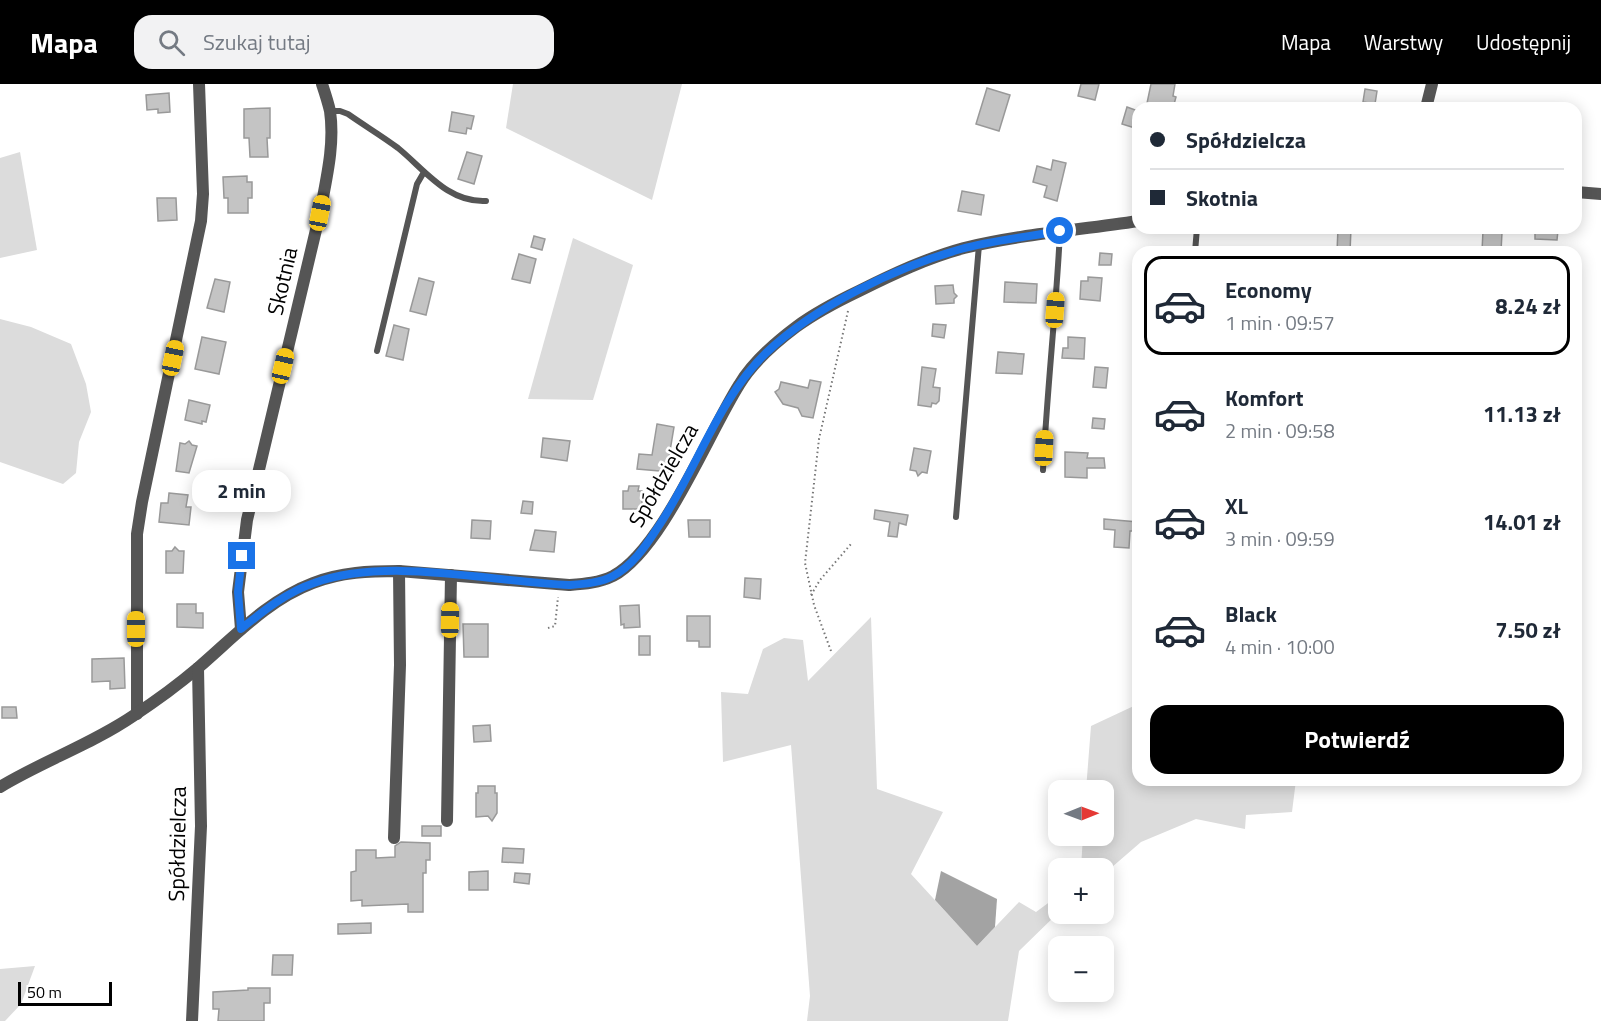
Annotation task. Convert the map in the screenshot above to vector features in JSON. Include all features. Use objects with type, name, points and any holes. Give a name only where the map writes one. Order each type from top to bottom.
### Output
[{"type":"street","points":[[136,714],[137,534],[201,221],[203,194],[199,84]]},
{"type":"street","name":"Skotnia","points":[[241,629],[238,592],[247,520],[328,171],[331,138],[330,111],[322,84]]},
{"type":"street","points":[[1428,102],[1432,84]]},
{"type":"street","points":[[1582,192],[1601,194]]},
{"type":"street","name":"Spółdzielcza","points":[[0,788],[136,714],[198,668],[241,629],[285,597],[313,583],[351,573],[399,571],[558,585],[592,583],[613,576],[633,561],[674,505],[740,382],[766,353],[797,326],[848,297],[927,260],[979,245],[1132,222]]},
{"type":"street","points":[[394,838],[399,571]]},
{"type":"street","points":[[447,821],[451,575]]},
{"type":"street","name":"Spółdzielcza","points":[[192,1021],[201,826],[198,668]]},
{"type":"lane","points":[[330,111],[348,114],[399,149],[453,195],[465,200],[486,201]]},
{"type":"lane","points":[[377,351],[417,184],[424,172]]},
{"type":"lane","points":[[1043,470],[1060,231]]},
{"type":"lane","points":[[956,517],[979,245]]},
{"type":"path","points":[[831,651],[811,595],[805,563],[819,439],[844,331],[848,297]]},
{"type":"path","points":[[811,595],[820,580],[851,544]]},
{"type":"path","points":[[548,628],[555,626],[558,585]]},
{"type":"shaded area","points":[[513,84],[682,84],[652,200],[506,128]]},
{"type":"shaded area","points":[[20,152],[37,250],[0,258],[0,158]]},
{"type":"shaded area","points":[[573,238],[633,265],[593,400],[528,399]]},
{"type":"shaded area","points":[[0,319],[31,327],[71,344],[86,384],[91,412],[79,442],[76,473],[63,484],[0,462]]},
{"type":"shaded area","points":[[871,617],[877,789],[943,812],[911,874],[977,946],[1019,902],[1036,912],[1048,903],[1048,923],[1019,951],[1008,1021],[807,1021],[810,996],[791,745],[723,762],[721,692],[748,694],[763,649],[784,638],[803,640],[808,681]]},
{"type":"shaded area","points":[[1132,707],[1132,786],[1295,786],[1292,812],[1246,815],[1245,829],[1196,819],[1141,842],[1114,865],[1114,858],[1082,858],[1082,846],[1114,846],[1114,780],[1087,780],[1091,726]]},
{"type":"shaded area","points":[[941,871],[997,899],[995,927],[977,946],[935,900]]},
{"type":"shaded area","points":[[35,966],[21,1004],[5,1021],[0,1021],[0,969]]},
{"type":"building","points":[[1081,84],[1099,84],[1095,100],[1078,96]]},
{"type":"building","points":[[1151,84],[1175,84],[1175,102],[1147,102]]},
{"type":"building","points":[[987,88],[1010,95],[999,131],[976,124]]},
{"type":"building","points":[[1365,89],[1377,91],[1375,102],[1363,102]]},
{"type":"building","points":[[169,93],[170,112],[158,113],[158,109],[147,110],[146,95]]},
{"type":"building","points":[[1127,107],[1132,109],[1132,127],[1122,124]]},
{"type":"building","points":[[270,108],[268,157],[250,157],[249,138],[244,138],[244,109]]},
{"type":"building","points":[[452,112],[474,116],[471,129],[467,128],[466,134],[449,131]]},
{"type":"building","points":[[467,152],[482,156],[474,184],[458,179]]},
{"type":"building","points":[[1053,160],[1066,163],[1057,201],[1044,197],[1047,186],[1033,182],[1037,166],[1051,170]]},
{"type":"building","points":[[247,176],[247,182],[252,182],[252,198],[248,198],[248,213],[228,213],[228,198],[224,198],[223,177]]},
{"type":"building","points":[[962,191],[984,195],[981,215],[958,211]]},
{"type":"building","points":[[157,198],[176,198],[177,220],[158,221]]},
{"type":"building","points":[[1338,234],[1351,234],[1350,246],[1337,246]]},
{"type":"building","points":[[1483,234],[1502,234],[1501,246],[1482,246]]},
{"type":"building","points":[[1535,234],[1558,234],[1557,240],[1535,239]]},
{"type":"building","points":[[534,236],[545,239],[542,250],[531,247]]},
{"type":"building","points":[[1100,253],[1112,254],[1111,265],[1099,265]]},
{"type":"building","points":[[519,254],[536,259],[530,283],[512,279]]},
{"type":"building","points":[[1088,277],[1102,278],[1100,301],[1080,299],[1081,281],[1088,281]]},
{"type":"building","points":[[419,278],[434,282],[426,315],[410,311]]},
{"type":"building","points":[[215,279],[230,282],[224,312],[207,308]]},
{"type":"building","points":[[1005,282],[1037,284],[1036,303],[1004,302]]},
{"type":"building","points":[[953,285],[957,296],[954,303],[936,304],[935,286]]},
{"type":"building","points":[[933,324],[946,325],[944,338],[932,336]]},
{"type":"building","points":[[394,325],[409,329],[403,360],[386,356]]},
{"type":"building","points":[[202,337],[226,342],[219,374],[195,369]]},
{"type":"building","points":[[1068,337],[1085,338],[1084,359],[1062,358],[1063,348],[1068,348]]},
{"type":"building","points":[[998,352],[1024,354],[1022,374],[996,373]]},
{"type":"building","points":[[922,367],[936,369],[933,387],[940,388],[939,401],[936,404],[932,403],[931,407],[918,405]]},
{"type":"building","points":[[1095,367],[1108,368],[1106,388],[1093,387]]},
{"type":"building","points":[[810,380],[821,382],[813,418],[802,416],[798,408],[783,404],[775,392],[779,389],[781,382],[808,388]]},
{"type":"building","points":[[189,400],[210,405],[206,422],[202,421],[202,424],[185,420]]},
{"type":"building","points":[[1093,418],[1105,419],[1104,429],[1092,428]]},
{"type":"building","points":[[657,424],[674,427],[669,457],[673,457],[671,472],[637,469],[639,454],[652,455]]},
{"type":"building","points":[[543,438],[570,441],[567,461],[541,457]]},
{"type":"building","points":[[189,441],[192,445],[197,446],[189,473],[176,471],[180,443],[185,444]]},
{"type":"building","points":[[914,448],[931,451],[927,473],[922,472],[918,476],[916,471],[910,470]]},
{"type":"building","points":[[1065,452],[1088,453],[1087,458],[1104,458],[1105,468],[1087,468],[1087,478],[1065,477]]},
{"type":"building","points":[[629,486],[639,486],[638,491],[642,491],[642,509],[623,509],[623,491],[628,491]]},
{"type":"building","points":[[169,493],[188,495],[186,507],[191,507],[189,525],[159,522],[161,503],[168,503]]},
{"type":"building","points":[[523,501],[533,502],[532,514],[521,513]]},
{"type":"building","points":[[875,510],[908,515],[906,525],[899,523],[897,537],[888,536],[890,522],[874,519]]},
{"type":"building","points":[[1104,519],[1132,521],[1129,548],[1114,547],[1115,530],[1104,529]]},
{"type":"building","points":[[472,520],[491,521],[490,539],[471,538]]},
{"type":"building","points":[[688,520],[710,520],[710,537],[689,537]]},
{"type":"building","points":[[535,530],[556,532],[554,552],[530,550]]},
{"type":"building","points":[[175,547],[179,551],[184,551],[183,573],[166,573],[166,551],[172,551]]},
{"type":"building","points":[[745,578],[761,579],[760,599],[744,597]]},
{"type":"building","points":[[177,604],[196,604],[196,613],[203,613],[203,628],[177,627]]},
{"type":"building","points":[[639,605],[640,627],[624,628],[624,624],[621,625],[620,606]]},
{"type":"building","points":[[687,616],[710,616],[710,647],[699,647],[699,641],[687,641]]},
{"type":"building","points":[[463,624],[488,624],[488,657],[464,657]]},
{"type":"building","points":[[639,636],[650,636],[650,655],[639,655]]},
{"type":"building","points":[[124,658],[125,688],[110,689],[110,681],[92,682],[92,659]]},
{"type":"building","points":[[2,707],[16,707],[17,718],[2,718]]},
{"type":"building","points":[[490,725],[491,741],[474,742],[473,726]]},
{"type":"building","points":[[478,786],[495,786],[497,813],[492,821],[488,816],[476,817]]},
{"type":"building","points":[[422,826],[441,826],[441,836],[422,836]]},
{"type":"building","points":[[401,842],[430,843],[430,860],[426,860],[426,873],[423,873],[423,912],[408,912],[408,904],[362,906],[362,900],[351,901],[351,872],[356,871],[356,850],[376,850],[376,858],[395,857],[395,846]]},
{"type":"building","points":[[503,848],[524,849],[523,863],[502,862]]},
{"type":"building","points":[[488,871],[488,890],[469,890],[469,872]]},
{"type":"building","points":[[515,873],[530,874],[529,884],[514,882]]},
{"type":"building","points":[[371,923],[371,933],[338,934],[338,924]]},
{"type":"building","points":[[273,955],[293,955],[292,975],[272,975]]},
{"type":"building","points":[[248,988],[270,988],[270,1003],[264,1003],[264,1021],[218,1021],[219,1009],[213,1009],[213,992],[248,990]]},
{"type":"route","points":[[242,556],[238,592],[241,629],[285,597],[313,583],[351,573],[399,571],[569,585],[592,583],[613,576],[633,561],[674,505],[740,382],[766,353],[797,326],[868,286],[927,260],[994,241],[1060,231]]}]
